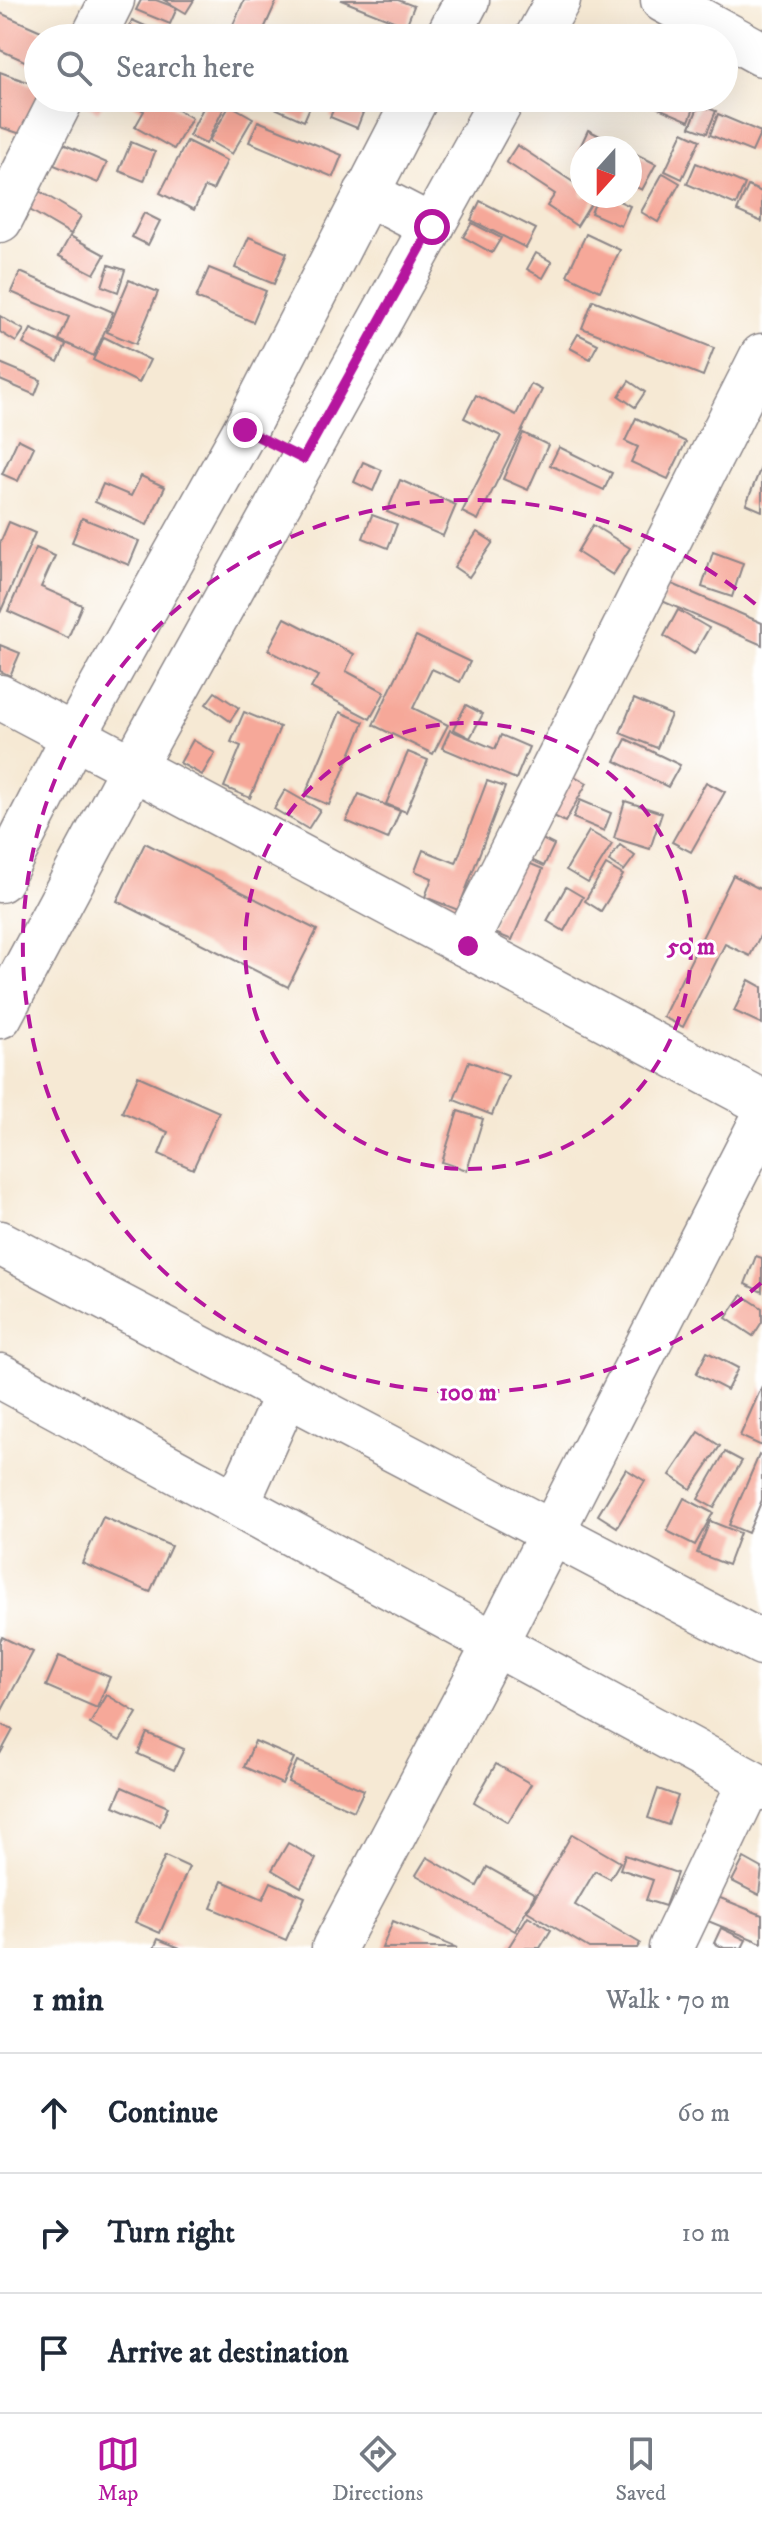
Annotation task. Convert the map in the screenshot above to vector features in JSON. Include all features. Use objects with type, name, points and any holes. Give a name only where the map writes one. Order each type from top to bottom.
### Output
[{"type":"street","points":[[100,24],[112,0]]},
{"type":"street","points":[[454,24],[467,0]]},
{"type":"street","points":[[545,24],[558,0]]},
{"type":"street","points":[[663,0],[725,24]]},
{"type":"street","points":[[0,220],[55,112]]},
{"type":"street","points":[[0,880],[74,736],[245,430],[409,112]]},
{"type":"street","points":[[0,1016],[133,767],[495,112]]},
{"type":"street","points":[[366,193],[432,227]]},
{"type":"street","points":[[465,944],[762,356]]},
{"type":"street","points":[[245,430],[303,459]]},
{"type":"street","points":[[0,697],[762,1102]]},
{"type":"street","points":[[334,1948],[495,1644],[762,1121]]},
{"type":"street","points":[[0,1243],[762,1643]]},
{"type":"street","points":[[0,1376],[756,1785],[671,1948]]},
{"type":"street","points":[[237,1504],[287,1393]]},
{"type":"building","points":[[141,0],[156,0],[177,8],[170,24],[136,10]]},
{"type":"building","points":[[164,0],[194,0],[186,13]]},
{"type":"building","points":[[244,0],[277,0],[266,24],[233,24]]},
{"type":"building","points":[[341,0],[398,0],[414,6],[407,24]]},
{"type":"building","points":[[0,13],[25,24],[24,61],[0,50]]},
{"type":"building","points":[[0,72],[24,81],[24,112],[32,112],[24,135],[0,127]]},
{"type":"building","points":[[143,112],[182,112],[192,118],[174,149],[135,127]]},
{"type":"building","points":[[201,112],[222,112],[206,144],[189,136]]},
{"type":"building","points":[[226,112],[242,112],[253,118],[232,154],[209,141]]},
{"type":"building","points":[[284,112],[308,112],[304,121]]},
{"type":"building","points":[[332,112],[363,112],[357,128],[330,117]]},
{"type":"building","points":[[668,112],[693,112],[689,121]]},
{"type":"building","points":[[696,112],[716,112],[707,133],[690,127]]},
{"type":"building","points":[[718,114],[761,132],[752,152],[710,135]]},
{"type":"building","points":[[258,121],[342,155],[333,177],[249,142]]},
{"type":"building","points":[[588,130],[600,136],[585,136]]},
{"type":"building","points":[[683,132],[700,140],[682,179],[665,171]]},
{"type":"building","points":[[187,141],[227,161],[213,190],[205,187],[194,210],[160,193]]},
{"type":"building","points":[[131,142],[155,152],[144,181],[119,171]]},
{"type":"building","points":[[63,144],[107,163],[98,183],[54,165]]},
{"type":"building","points":[[517,145],[570,180],[570,208],[588,208],[577,226],[547,206],[555,194],[506,162]]},
{"type":"building","points":[[642,157],[656,164],[642,190]]},
{"type":"building","points":[[696,163],[745,184],[736,205],[687,184]]},
{"type":"building","points":[[663,173],[680,183],[658,222],[641,212]]},
{"type":"building","points":[[748,186],[762,192],[762,222],[737,211]]},
{"type":"building","points":[[39,191],[81,216],[71,234],[28,209]]},
{"type":"building","points":[[480,201],[536,229],[526,248],[471,220]]},
{"type":"building","points":[[593,208],[629,208],[621,226],[591,213]]},
{"type":"building","points":[[144,213],[160,221],[148,245],[132,237]]},
{"type":"building","points":[[472,223],[501,238],[492,253],[463,237]]},
{"type":"building","points":[[586,234],[620,250],[600,291],[567,275]]},
{"type":"building","points":[[70,236],[105,255],[94,274],[59,256]]},
{"type":"building","points":[[249,237],[287,253],[274,284],[235,268]]},
{"type":"building","points":[[536,253],[552,262],[543,278],[527,269]]},
{"type":"building","points":[[109,265],[125,270],[118,292],[102,286]]},
{"type":"building","points":[[209,268],[266,291],[253,322],[196,298]]},
{"type":"building","points":[[20,272],[113,312],[94,356],[59,340],[69,317],[11,292]]},
{"type":"building","points":[[129,280],[158,292],[136,344],[107,332]]},
{"type":"building","points":[[593,300],[714,348],[703,376],[582,328]]},
{"type":"building","points":[[0,316],[24,330],[16,342],[0,332]]},
{"type":"building","points":[[31,329],[66,345],[58,362],[23,344]]},
{"type":"building","points":[[578,334],[598,344],[590,359],[570,348]]},
{"type":"building","points":[[104,337],[150,360],[139,383],[93,360]]},
{"type":"building","points":[[0,363],[41,380],[35,395],[0,380]]},
{"type":"building","points":[[629,381],[645,392],[635,407],[619,396]]},
{"type":"building","points":[[531,384],[542,390],[478,520],[462,512],[501,436],[464,418],[476,395],[516,415]]},
{"type":"building","points":[[636,418],[686,442],[668,479],[631,462],[638,447],[625,441]]},
{"type":"building","points":[[523,433],[548,445],[528,490],[503,479]]},
{"type":"building","points":[[18,439],[34,447],[18,481],[2,474]]},
{"type":"building","points":[[559,447],[612,473],[604,490],[550,465]]},
{"type":"building","points":[[363,462],[382,470],[373,491],[354,482]]},
{"type":"building","points":[[762,465],[762,511],[746,504]]},
{"type":"building","points":[[141,476],[165,487],[147,525],[95,502],[103,484],[131,496]]},
{"type":"building","points":[[400,480],[456,505],[443,536],[387,512]]},
{"type":"building","points":[[372,515],[397,524],[388,548],[363,538]]},
{"type":"building","points":[[82,518],[139,541],[129,565],[72,542]]},
{"type":"building","points":[[9,522],[35,533],[0,613],[0,543]]},
{"type":"building","points":[[593,525],[630,548],[613,575],[577,552]]},
{"type":"building","points":[[477,532],[493,542],[469,577],[454,567]]},
{"type":"building","points":[[36,548],[55,556],[41,587],[82,605],[68,638],[8,611]]},
{"type":"building","points":[[713,552],[743,563],[732,597],[702,587]]},
{"type":"building","points":[[670,583],[762,623],[762,645],[662,601]]},
{"type":"building","points":[[678,610],[709,628],[694,654],[664,636]]},
{"type":"building","points":[[285,618],[354,654],[346,671],[385,692],[370,719],[311,688],[318,676],[268,650]]},
{"type":"building","points":[[416,636],[470,662],[460,682],[432,669],[413,708],[448,725],[433,754],[373,725]]},
{"type":"building","points":[[0,645],[20,653],[10,676],[0,671]]},
{"type":"building","points":[[215,692],[239,708],[230,721],[206,704]]},
{"type":"building","points":[[634,699],[671,715],[657,748],[620,733]]},
{"type":"building","points":[[466,705],[483,714],[470,738],[453,729]]},
{"type":"building","points":[[244,712],[280,727],[250,798],[224,787],[241,746],[231,742]]},
{"type":"building","points":[[340,712],[364,722],[329,805],[305,795]]},
{"type":"building","points":[[450,730],[495,749],[501,735],[529,747],[516,779],[442,748]]},
{"type":"building","points":[[626,739],[680,765],[668,787],[615,761]]},
{"type":"building","points":[[193,740],[215,753],[202,775],[180,763]]},
{"type":"building","points":[[408,752],[428,760],[406,812],[386,804]]},
{"type":"building","points":[[572,775],[587,783],[565,822],[550,814]]},
{"type":"building","points":[[487,781],[505,787],[458,910],[425,897],[432,878],[415,871],[423,850],[456,863]]},
{"type":"building","points":[[706,782],[725,792],[691,852],[672,842]]},
{"type":"building","points":[[285,790],[320,810],[308,829],[274,809]]},
{"type":"building","points":[[359,794],[400,811],[388,839],[346,821]]},
{"type":"building","points":[[580,800],[611,813],[604,831],[573,818]]},
{"type":"building","points":[[625,801],[662,813],[650,849],[614,838]]},
{"type":"building","points":[[589,831],[612,844],[588,883],[566,870]]},
{"type":"building","points":[[540,838],[554,845],[544,866],[531,860]]},
{"type":"building","points":[[145,843],[317,930],[288,987],[117,901]]},
{"type":"building","points":[[620,845],[635,856],[624,871],[609,861]]},
{"type":"building","points":[[521,860],[543,869],[512,940],[490,931]]},
{"type":"building","points":[[606,865],[623,875],[601,911],[585,901]]},
{"type":"building","points":[[733,875],[762,890],[762,932],[750,956],[725,944],[683,1027],[663,1017]]},
{"type":"building","points":[[566,887],[583,897],[564,931],[547,921]]},
{"type":"building","points":[[749,980],[762,987],[762,1024],[734,1011]]},
{"type":"building","points":[[469,1061],[508,1076],[492,1115],[454,1100]]},
{"type":"building","points":[[138,1076],[219,1112],[193,1169],[159,1154],[168,1132],[122,1112]]},
{"type":"building","points":[[458,1111],[483,1119],[467,1170],[442,1162]]},
{"type":"building","points":[[756,1256],[762,1258],[762,1292],[745,1284]]},
{"type":"building","points":[[742,1295],[762,1308],[762,1322],[753,1336],[726,1318]]},
{"type":"building","points":[[707,1352],[738,1368],[727,1390],[696,1374]]},
{"type":"building","points":[[762,1386],[762,1446],[740,1436]]},
{"type":"building","points":[[699,1432],[720,1446],[691,1489],[670,1475]]},
{"type":"building","points":[[725,1452],[742,1461],[714,1508],[698,1499]]},
{"type":"building","points":[[759,1455],[762,1457],[762,1500],[748,1533],[729,1525]]},
{"type":"building","points":[[626,1469],[645,1481],[617,1527],[598,1515]]},
{"type":"building","points":[[684,1498],[713,1513],[695,1545],[667,1531]]},
{"type":"building","points":[[103,1517],[171,1546],[150,1592],[82,1563]]},
{"type":"building","points":[[710,1521],[740,1533],[728,1565],[697,1553]]},
{"type":"building","points":[[2,1637],[33,1652],[0,1714],[0,1641]]},
{"type":"building","points":[[59,1656],[110,1677],[97,1708],[46,1686]]},
{"type":"building","points":[[107,1695],[137,1713],[120,1741],[90,1724]]},
{"type":"building","points":[[0,1724],[13,1730],[0,1754]]},
{"type":"building","points":[[147,1733],[184,1749],[174,1770],[138,1754]]},
{"type":"building","points":[[255,1741],[294,1758],[282,1784],[244,1767]]},
{"type":"building","points":[[297,1761],[364,1790],[354,1811],[288,1782]]},
{"type":"building","points":[[496,1764],[531,1784],[508,1822],[474,1802]]},
{"type":"building","points":[[122,1787],[168,1807],[160,1826],[114,1806]]},
{"type":"building","points":[[658,1789],[678,1796],[668,1825],[648,1818]]},
{"type":"building","points":[[572,1834],[620,1862],[610,1879],[595,1871],[575,1905],[640,1943],[637,1948],[589,1948],[527,1911]]},
{"type":"building","points":[[288,1843],[316,1859],[301,1887],[272,1870]]},
{"type":"building","points":[[625,1855],[677,1873],[665,1906],[646,1900],[653,1880],[620,1869]]},
{"type":"building","points":[[165,1856],[189,1867],[160,1933],[135,1922]]},
{"type":"building","points":[[427,1857],[477,1886],[487,1867],[535,1894],[515,1931],[416,1875]]},
{"type":"building","points":[[744,1858],[762,1868],[759,1895],[732,1881]]},
{"type":"building","points":[[222,1881],[263,1899],[271,1882],[305,1897],[286,1940],[211,1908]]},
{"type":"building","points":[[708,1893],[762,1915],[762,1943],[698,1917]]},
{"type":"building","points":[[528,1916],[551,1930],[540,1948],[508,1948]]},
{"type":"building","points":[[393,1921],[457,1948],[382,1948]]},
{"type":"building","points":[[721,1928],[746,1940],[742,1948],[724,1948],[714,1943]]},
{"type":"building","points":[[158,1939],[180,1948],[154,1948]]},
{"type":"route","points":[[245,430],[303,459],[432,227]]}]
